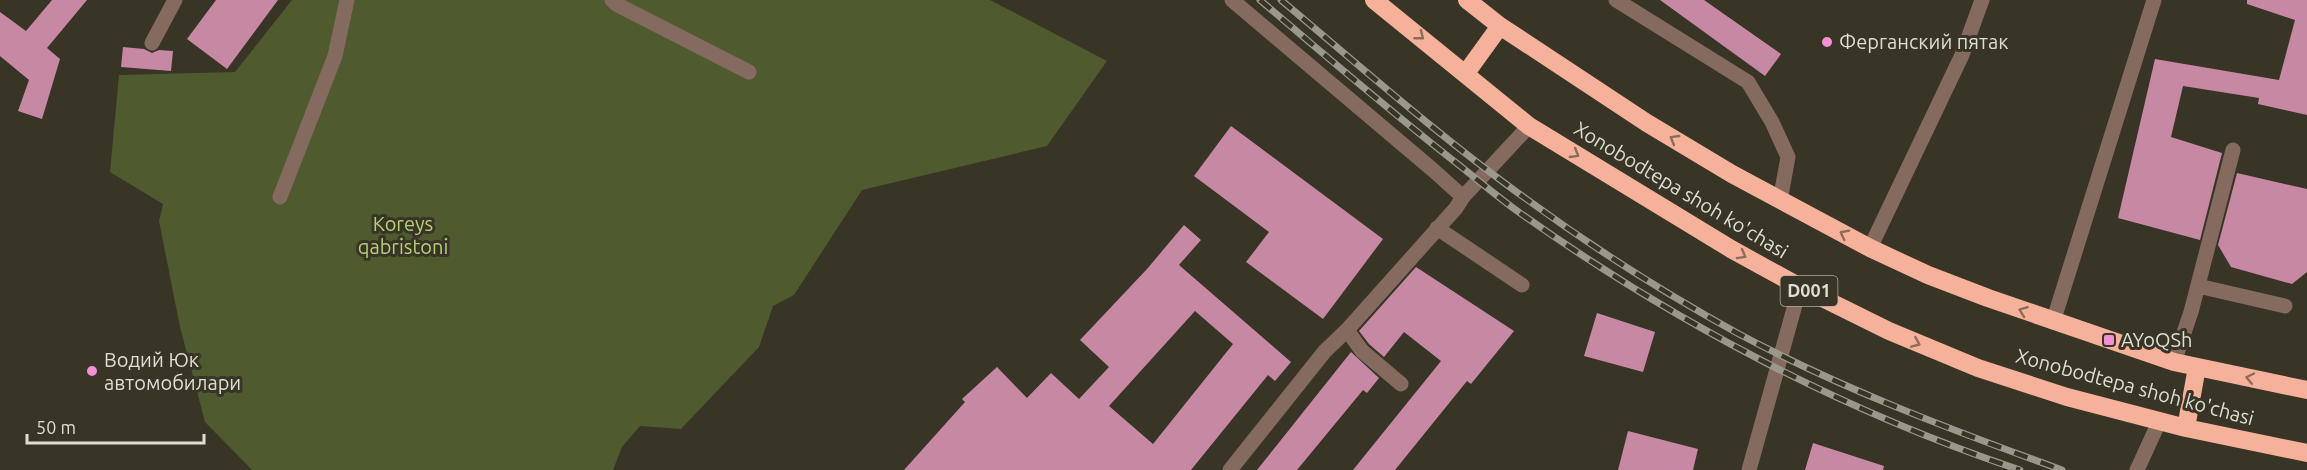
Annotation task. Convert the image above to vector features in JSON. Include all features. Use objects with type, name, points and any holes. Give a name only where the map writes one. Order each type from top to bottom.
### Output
[{"type":"highway","name":"Xonobodtepa shoh ko'chasi","points":[[1374,0],[1529,126],[1731,249],[1889,331],[1978,368],[2067,397],[2159,422],[2307,453]]},
{"type":"highway","name":"Xonobodtepa shoh ko'chasi","points":[[1467,0],[1500,26],[1647,123],[1780,201],[1928,275],[2053,322],[2174,362],[2307,390]]},
{"type":"highway","points":[[1466,73],[1500,26]]},
{"type":"highway","points":[[2186,428],[2197,367]]},
{"type":"street","points":[[152,43],[175,0]]},
{"type":"street","points":[[280,197],[334,56],[347,0]]},
{"type":"street","points":[[612,0],[749,72]]},
{"type":"street","points":[[1232,0],[1463,197]]},
{"type":"street","points":[[1616,0],[1748,82],[1772,122],[1788,157],[1780,201]]},
{"type":"street","points":[[1870,248],[1962,55],[1982,0]]},
{"type":"street","points":[[2053,322],[2154,0]]},
{"type":"street","points":[[1230,470],[1325,351],[1347,330],[1463,197],[1529,126]]},
{"type":"street","points":[[2174,362],[2191,312],[2233,150]]},
{"type":"street","points":[[1437,228],[1522,285]]},
{"type":"street","points":[[1749,470],[1800,286]]},
{"type":"street","points":[[2198,286],[2285,306]]},
{"type":"street","points":[[1347,330],[1355,338],[1362,351],[1401,384]]},
{"type":"street","points":[[2137,470],[2159,422]]},
{"type":"green space","name":"Koreys qabristoni","points":[[292,0],[990,0],[1107,61],[1047,146],[862,190],[794,295],[773,306],[759,347],[681,429],[640,426],[622,447],[613,470],[252,470],[205,422],[180,327],[159,221],[163,204],[110,172],[119,75],[235,72]]},
{"type":"building","points":[[52,0],[87,0],[47,48],[60,59],[42,119],[18,111],[29,80],[0,56],[0,12],[26,31]]},
{"type":"building","points":[[216,0],[278,0],[227,69],[187,39]]},
{"type":"building","points":[[1660,0],[1704,0],[1781,54],[1765,76]]},
{"type":"building","points":[[2247,0],[2307,0],[2307,115],[2258,104],[2259,98],[2183,86],[2171,137],[2222,153],[2200,240],[2118,218],[2155,59],[2279,80],[2295,20],[2247,4]]},
{"type":"building","points":[[123,47],[144,49],[152,53],[159,50],[173,51],[171,71],[121,67]]},
{"type":"building","points":[[1231,126],[1383,239],[1323,319],[1246,262],[1269,232],[1194,176]]},
{"type":"building","points":[[2237,173],[2307,189],[2307,272],[2292,284],[2231,267],[2218,245]]},
{"type":"building","points":[[1184,225],[1201,240],[1179,265],[1291,362],[1275,381],[1268,375],[1191,470],[904,470],[965,402],[962,399],[997,367],[1027,398],[1051,373],[1079,399],[1109,367],[1080,340],[1147,269]],"holes":[[[1195,311],[1233,344],[1153,444],[1109,406]]]},
{"type":"building","points":[[1416,267],[1514,331],[1471,384],[1467,381],[1395,470],[1353,470],[1441,361],[1404,332],[1384,357],[1369,344],[1359,331]]},
{"type":"building","points":[[1597,313],[1655,332],[1643,372],[1584,356]]},
{"type":"building","points":[[1351,352],[1379,378],[1367,393],[1363,390],[1297,470],[1257,470]]},
{"type":"building","points":[[1628,431],[1698,449],[1693,470],[1618,470]]},
{"type":"building","points":[[1813,443],[1884,466],[1883,470],[1805,470]]},
{"type":"railway","points":[[1260,0],[1504,201],[1578,253],[1699,326],[1824,391],[1888,420],[2020,470]]},
{"type":"railway","points":[[1281,0],[1493,175],[1576,234],[1684,303],[1778,354],[1857,391],[2062,470]]},
{"type":"place","name":"Ферганский пятак","points":[[1827,42]]},
{"type":"place","name":"AYoQSh","points":[[2109,340]]},
{"type":"place","name":"Водий Юк автомобилари","points":[[92,371]]}]
